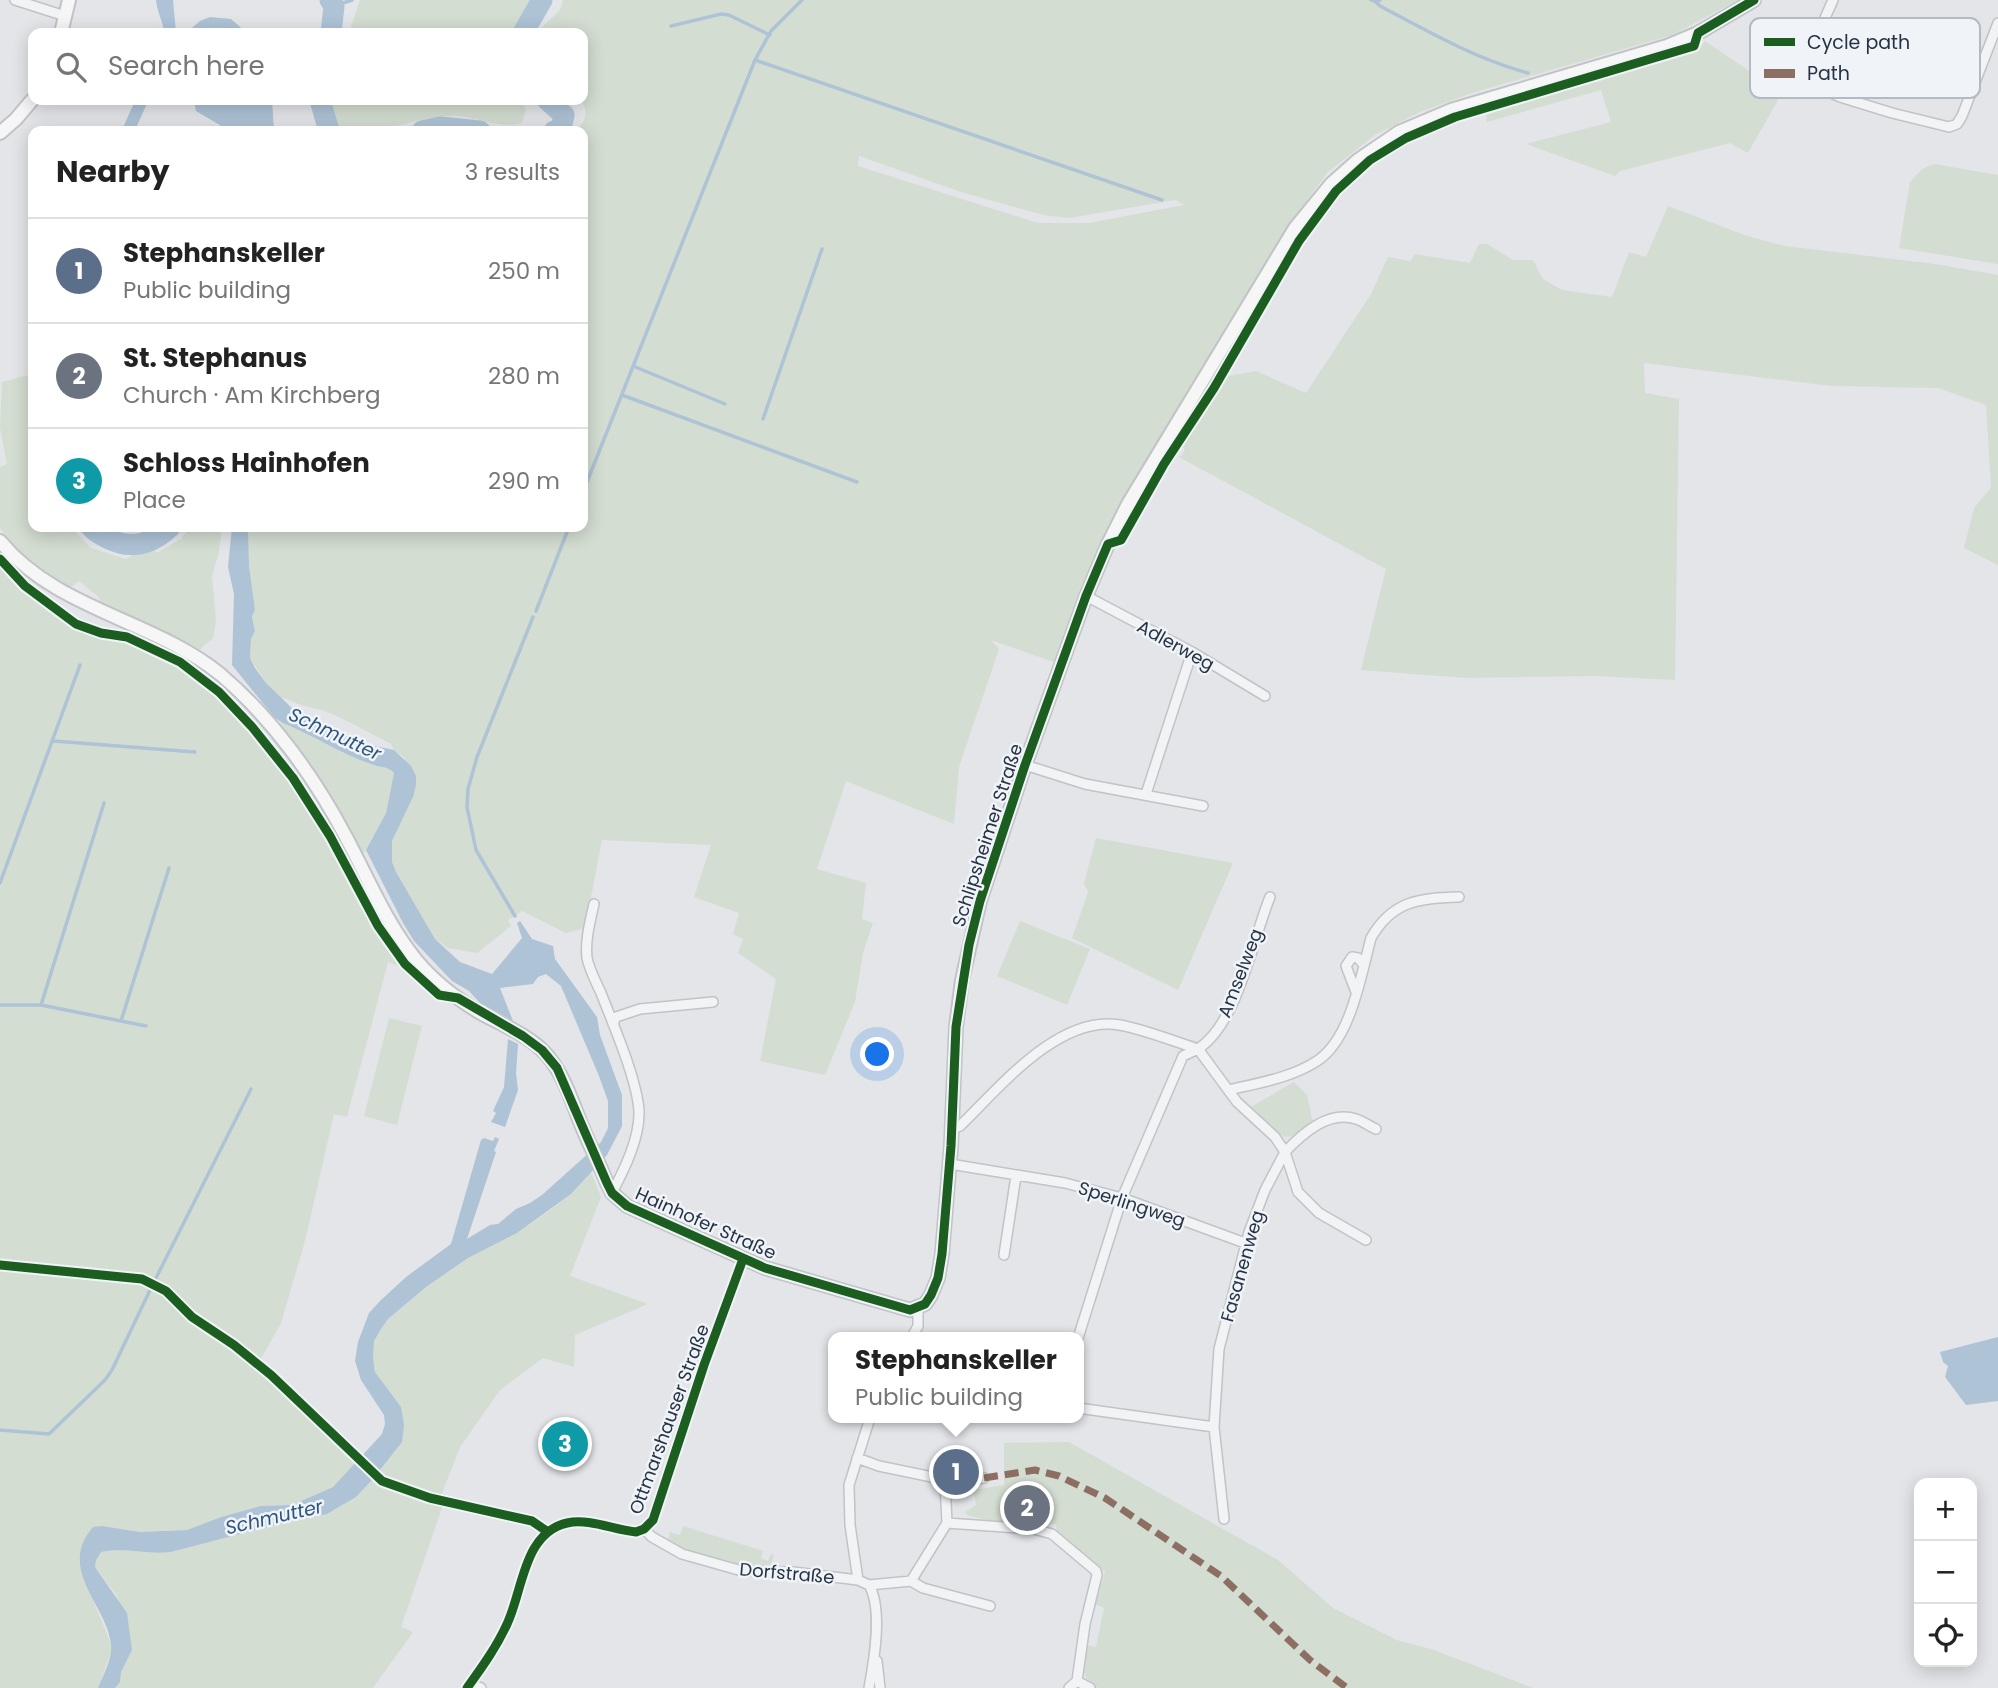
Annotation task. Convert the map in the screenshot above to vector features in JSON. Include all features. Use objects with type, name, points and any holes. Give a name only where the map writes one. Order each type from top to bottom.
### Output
[{"type":"street","points":[[15,0],[65,16]]},
{"type":"street","points":[[62,28],[69,0]]},
{"type":"street","name":"Schlipsheimer Straße","points":[[918,1309],[931,1295],[942,1254],[950,1164],[956,1027],[964,969],[981,901],[1024,765],[1086,596],[1128,504],[1195,398],[1295,228],[1331,184],[1378,146],[1409,128],[1451,110],[1667,46],[1698,33],[1754,0]]},
{"type":"street","points":[[1825,18],[1833,0]]},
{"type":"street","points":[[1980,70],[1998,23]]},
{"type":"street","points":[[1843,98],[1949,127],[1957,124],[1969,98]]},
{"type":"street","points":[[0,133],[28,105]]},
{"type":"street","points":[[0,541],[23,565],[56,589],[178,646],[220,674],[265,719],[309,775],[344,833],[393,925],[418,962],[458,999],[523,1036],[542,1050],[557,1068],[610,1188],[622,1174],[638,1127],[639,1111],[613,1024],[587,960],[587,937],[594,904]]},
{"type":"street","name":"Adlerweg","points":[[1086,596],[1192,652],[1265,695]]},
{"type":"street","points":[[1146,794],[1192,652]]},
{"type":"street","points":[[1024,765],[1085,784],[1203,806]]},
{"type":"street","name":"Amselweg","points":[[1081,1332],[1122,1198],[1183,1056],[1206,1044],[1227,1016],[1270,897]]},
{"type":"street","points":[[1229,1090],[1284,1076],[1319,1060],[1330,1049],[1346,1022],[1371,938],[1377,927],[1398,908],[1412,902],[1459,897]]},
{"type":"street","points":[[1356,992],[1346,969],[1347,962],[1355,957],[1363,964]]},
{"type":"street","points":[[613,1024],[616,1017],[639,1009],[713,1002]]},
{"type":"street","points":[[952,1129],[960,1126],[1031,1055],[1084,1028],[1102,1024],[1119,1025],[1198,1049],[1240,1105],[1275,1137],[1285,1152],[1298,1192],[1319,1213],[1366,1240]]},
{"type":"street","points":[[1285,1152],[1313,1127],[1340,1117],[1354,1118],[1376,1129]]},
{"type":"street","name":"Fasanenweg","points":[[1224,1519],[1214,1427],[1219,1349],[1245,1242],[1265,1190],[1285,1152]]},
{"type":"street","name":"Sperlingweg","points":[[950,1164],[1065,1183],[1122,1198],[1245,1242]]},
{"type":"street","points":[[1004,1255],[1016,1176]]},
{"type":"street","name":"Hainhofer Straße","points":[[610,1188],[627,1206],[765,1268],[882,1303],[910,1310],[918,1309]]},
{"type":"street","name":"Ottmarshauser Straße","points":[[481,1688],[469,1686],[492,1654],[509,1622],[532,1554],[538,1542],[548,1532],[571,1522],[636,1532],[644,1529],[653,1520],[704,1365],[743,1259]]},
{"type":"street","points":[[915,1332],[918,1326],[918,1309]]},
{"type":"street","points":[[1084,1409],[1214,1427]]},
{"type":"street","name":"Dorfstraße","points":[[644,1529],[652,1537],[682,1553],[742,1571],[858,1580],[850,1525],[849,1485],[868,1423]]},
{"type":"street","points":[[858,1458],[944,1482],[984,1478]]},
{"type":"street","points":[[911,1580],[947,1523],[944,1482]]},
{"type":"street","points":[[947,1523],[1034,1530],[1052,1534],[1096,1571],[1097,1579],[1073,1684],[1090,1688]]},
{"type":"street","points":[[858,1580],[869,1584],[911,1580],[923,1588],[990,1606]]},
{"type":"street","points":[[869,1584],[875,1594],[880,1688]]},
{"type":"street","points":[[869,1688],[876,1652]]},
{"type":"shaded area","points":[[360,0],[534,0],[526,19],[516,28],[351,28]]},
{"type":"shaded area","points":[[563,0],[1738,0],[1672,35],[1472,93],[1420,112],[1375,135],[1328,172],[1289,225],[1163,437],[1086,582],[1082,583],[1054,662],[991,640],[999,649],[959,767],[954,824],[846,781],[817,869],[866,883],[862,919],[873,923],[863,953],[855,1002],[825,1075],[760,1061],[776,979],[738,953],[743,939],[733,934],[739,913],[694,897],[711,845],[602,840],[585,928],[566,933],[522,911],[508,920],[511,926],[477,953],[448,948],[435,939],[392,862],[392,841],[413,797],[404,757],[394,750],[391,744],[343,719],[285,698],[281,699],[266,683],[250,658],[251,639],[255,631],[252,617],[255,610],[249,566],[248,532],[588,532],[588,126],[580,126],[586,112],[584,105],[588,105],[588,28],[541,28],[560,10]],"holes":[[[859,156],[961,192],[1043,215],[1069,218],[1175,200],[1184,205],[1089,223],[1038,223],[858,166]]]},
{"type":"shaded area","points":[[1705,41],[1750,71],[1750,98],[1779,98],[1748,153],[1730,143],[1620,171],[1615,176],[1526,144],[1611,122],[1601,90],[1487,122],[1486,113],[1700,48]]},
{"type":"shaded area","points":[[332,105],[523,105],[526,109],[522,123],[514,125],[449,116],[396,126],[338,126]]},
{"type":"shaded area","points":[[1934,164],[1998,175],[1998,264],[1899,248],[1910,182],[1922,169]]},
{"type":"shaded area","points":[[1668,206],[1747,236],[1785,246],[1935,264],[1998,275],[1998,565],[1964,548],[1974,508],[1991,488],[1986,405],[1938,388],[1832,386],[1644,363],[1645,393],[1679,399],[1675,680],[1596,676],[1466,678],[1361,670],[1386,569],[1177,456],[1181,457],[1185,450],[1182,447],[1228,376],[1256,371],[1306,393],[1371,294],[1388,257],[1410,261],[1415,254],[1470,263],[1479,244],[1487,244],[1513,260],[1533,260],[1543,279],[1562,290],[1612,297],[1629,252],[1646,257]]},
{"type":"shaded area","points":[[28,375],[28,532],[75,532],[91,548],[126,559],[154,550],[157,553],[181,539],[186,532],[221,532],[212,576],[216,621],[213,638],[198,651],[141,620],[98,604],[100,598],[79,581],[67,590],[24,559],[0,528],[0,467],[7,464],[0,428],[2,382]]},
{"type":"shaded area","points":[[0,563],[30,592],[76,627],[89,633],[121,638],[170,660],[215,693],[239,717],[293,785],[321,828],[381,938],[408,970],[388,962],[347,1117],[334,1114],[305,1241],[281,1323],[257,1366],[348,1458],[357,1463],[333,1487],[292,1505],[260,1506],[187,1530],[140,1532],[102,1526],[85,1581],[110,1641],[111,1652],[98,1688],[0,1688]]},
{"type":"shaded area","points":[[282,722],[350,756],[387,768],[394,773],[386,813],[364,853],[278,726]]},
{"type":"shaded area","points":[[1096,838],[1233,863],[1178,990],[1072,938],[1088,892],[1084,884]]},
{"type":"shaded area","points":[[1020,921],[1090,949],[1067,1005],[997,976]]},
{"type":"shaded area","points":[[389,1018],[422,1026],[397,1125],[364,1116]]},
{"type":"shaded area","points":[[1294,1082],[1307,1095],[1313,1123],[1296,1134],[1284,1137],[1249,1108]]},
{"type":"shaded area","points":[[591,1172],[601,1197],[570,1276],[648,1304],[575,1335],[574,1367],[543,1358],[500,1390],[460,1447],[441,1496],[383,1475],[378,1471],[387,1459],[386,1388],[375,1372],[373,1357],[374,1341],[381,1329],[388,1319],[426,1287],[468,1258],[517,1233],[546,1213],[571,1194]]},
{"type":"shaded area","points":[[1069,1442],[1278,1560],[1333,1608],[1397,1640],[1434,1650],[1533,1688],[1098,1688],[1085,1675],[1084,1664],[1086,1645],[1096,1647],[1104,1608],[1095,1604],[1105,1572],[1057,1533],[1056,1524],[1006,1525],[967,1515],[965,1512],[976,1505],[973,1490],[1004,1485],[1004,1443]]},
{"type":"shaded area","points":[[372,1480],[391,1489],[443,1505],[401,1627],[413,1632],[373,1688],[115,1688],[120,1682],[121,1672],[132,1650],[117,1596],[95,1567],[101,1552],[171,1552],[327,1514],[356,1497]]},
{"type":"shaded area","points":[[683,1526],[763,1551],[761,1558],[768,1561],[771,1554],[774,1555],[771,1564],[747,1568],[733,1566],[704,1557],[668,1540],[670,1532],[680,1535]]},
{"type":"water","points":[[156,0],[173,0],[176,28],[163,28]]},
{"type":"water","points":[[210,17],[231,19],[241,28],[192,28]]},
{"type":"water","points":[[195,105],[272,105],[274,126],[222,126],[196,111]]},
{"type":"water","points":[[179,532],[159,547],[138,554],[123,554],[120,534]]},
{"type":"water","points":[[232,532],[248,532],[249,566],[255,610],[252,617],[255,631],[251,639],[250,658],[266,683],[296,712],[333,731],[370,745],[394,750],[411,766],[416,776],[416,785],[392,841],[392,862],[435,939],[460,962],[492,974],[522,938],[517,923],[520,921],[532,939],[553,946],[555,959],[597,1017],[600,1035],[622,1095],[622,1126],[607,1155],[571,1194],[517,1233],[468,1258],[426,1287],[388,1319],[374,1341],[373,1357],[375,1372],[401,1407],[404,1425],[402,1442],[356,1497],[327,1514],[171,1552],[101,1552],[95,1567],[127,1613],[132,1650],[121,1672],[120,1682],[115,1688],[98,1688],[108,1666],[111,1651],[104,1621],[82,1575],[80,1560],[83,1544],[93,1527],[140,1532],[187,1530],[260,1506],[292,1505],[333,1487],[382,1434],[385,1424],[384,1415],[361,1380],[355,1361],[358,1342],[369,1313],[406,1277],[451,1244],[481,1140],[484,1138],[493,1141],[495,1137],[499,1139],[467,1239],[490,1225],[498,1224],[516,1209],[542,1195],[601,1142],[608,1128],[608,1101],[561,986],[546,974],[538,977],[533,984],[500,988],[513,1021],[480,1003],[469,991],[452,981],[414,941],[366,850],[386,813],[394,773],[387,768],[350,756],[281,722],[232,665],[234,594],[228,567]]},
{"type":"water","points":[[508,1039],[518,1044],[518,1090],[505,1127],[491,1122],[504,1087]]},
{"type":"water","points":[[1998,1337],[1998,1401],[1966,1405],[1945,1377],[1948,1366],[1943,1362],[1940,1352]]},
{"type":"waterway","name":"Schmutter","points":[[330,0],[334,6],[332,28]]},
{"type":"waterway","points":[[334,6],[352,0]]},
{"type":"waterway","name":"Schmutter","points":[[526,28],[542,0]]},
{"type":"waterway","points":[[588,479],[755,60],[771,31],[802,0]]},
{"type":"waterway","points":[[1371,0],[1380,0]]},
{"type":"waterway","points":[[1376,2],[1452,44],[1528,73]]},
{"type":"waterway","points":[[671,26],[721,14],[729,15],[770,35]]},
{"type":"waterway","points":[[755,60],[1162,200]]},
{"type":"waterway","name":"Schmutter","points":[[130,126],[140,105]]},
{"type":"waterway","name":"Schmutter","points":[[321,105],[328,126]]},
{"type":"waterway","name":"Schmutter","points":[[553,105],[564,115],[562,126]]},
{"type":"waterway","points":[[763,419],[822,249]]},
{"type":"waterway","points":[[633,366],[725,404]]},
{"type":"waterway","points":[[622,395],[857,482]]},
{"type":"waterway","name":"Schmutter","points":[[97,532],[117,542],[134,545],[156,538],[164,532]]},
{"type":"waterway","points":[[536,611],[567,532]]},
{"type":"waterway","points":[[515,916],[476,850],[467,807],[468,789],[477,757],[533,617]]},
{"type":"waterway","points":[[0,883],[80,665]]},
{"type":"waterway","points":[[54,741],[195,752]]},
{"type":"waterway","points":[[41,1005],[104,803]]},
{"type":"waterway","points":[[121,1021],[169,868]]},
{"type":"waterway","points":[[0,1005],[41,1005],[146,1026]]},
{"type":"waterway","points":[[155,1280],[251,1089]]},
{"type":"waterway","points":[[0,1430],[49,1434],[112,1370],[151,1288]]},
{"type":"marked path","points":[[984,1478],[1035,1470],[1059,1476],[1105,1498],[1221,1576],[1310,1660],[1347,1688]]},
{"type":"cycle path","points":[[0,559],[25,586],[76,624],[101,633],[127,637],[180,662],[219,692],[253,728],[293,778],[330,836],[378,926],[405,964],[439,995],[458,998],[523,1036],[542,1050],[557,1068],[612,1193],[627,1206],[765,1268],[910,1310],[925,1304],[931,1295],[938,1278],[942,1254],[951,1146],[956,1027],[969,945],[980,901],[1025,765],[1086,596],[1108,544],[1121,540],[1164,464],[1214,388],[1299,241],[1336,191],[1370,160],[1406,138],[1455,117],[1694,46],[1698,33],[1754,0]]},
{"type":"cycle path","points":[[467,1688],[503,1633],[526,1565],[541,1538],[552,1529],[567,1523],[593,1523],[636,1532],[644,1529],[653,1520],[704,1365],[743,1259]]},
{"type":"cycle path","points":[[0,1265],[142,1279],[166,1291],[192,1317],[234,1345],[271,1375],[382,1481],[430,1498],[532,1521],[548,1532]]},
{"type":"place","name":"Schloss Hainhofen","points":[[565,1444]]},
{"type":"place","name":"Stephanskeller","points":[[956,1472]]},
{"type":"place","name":"St. Stephanus","points":[[1027,1508]]}]
